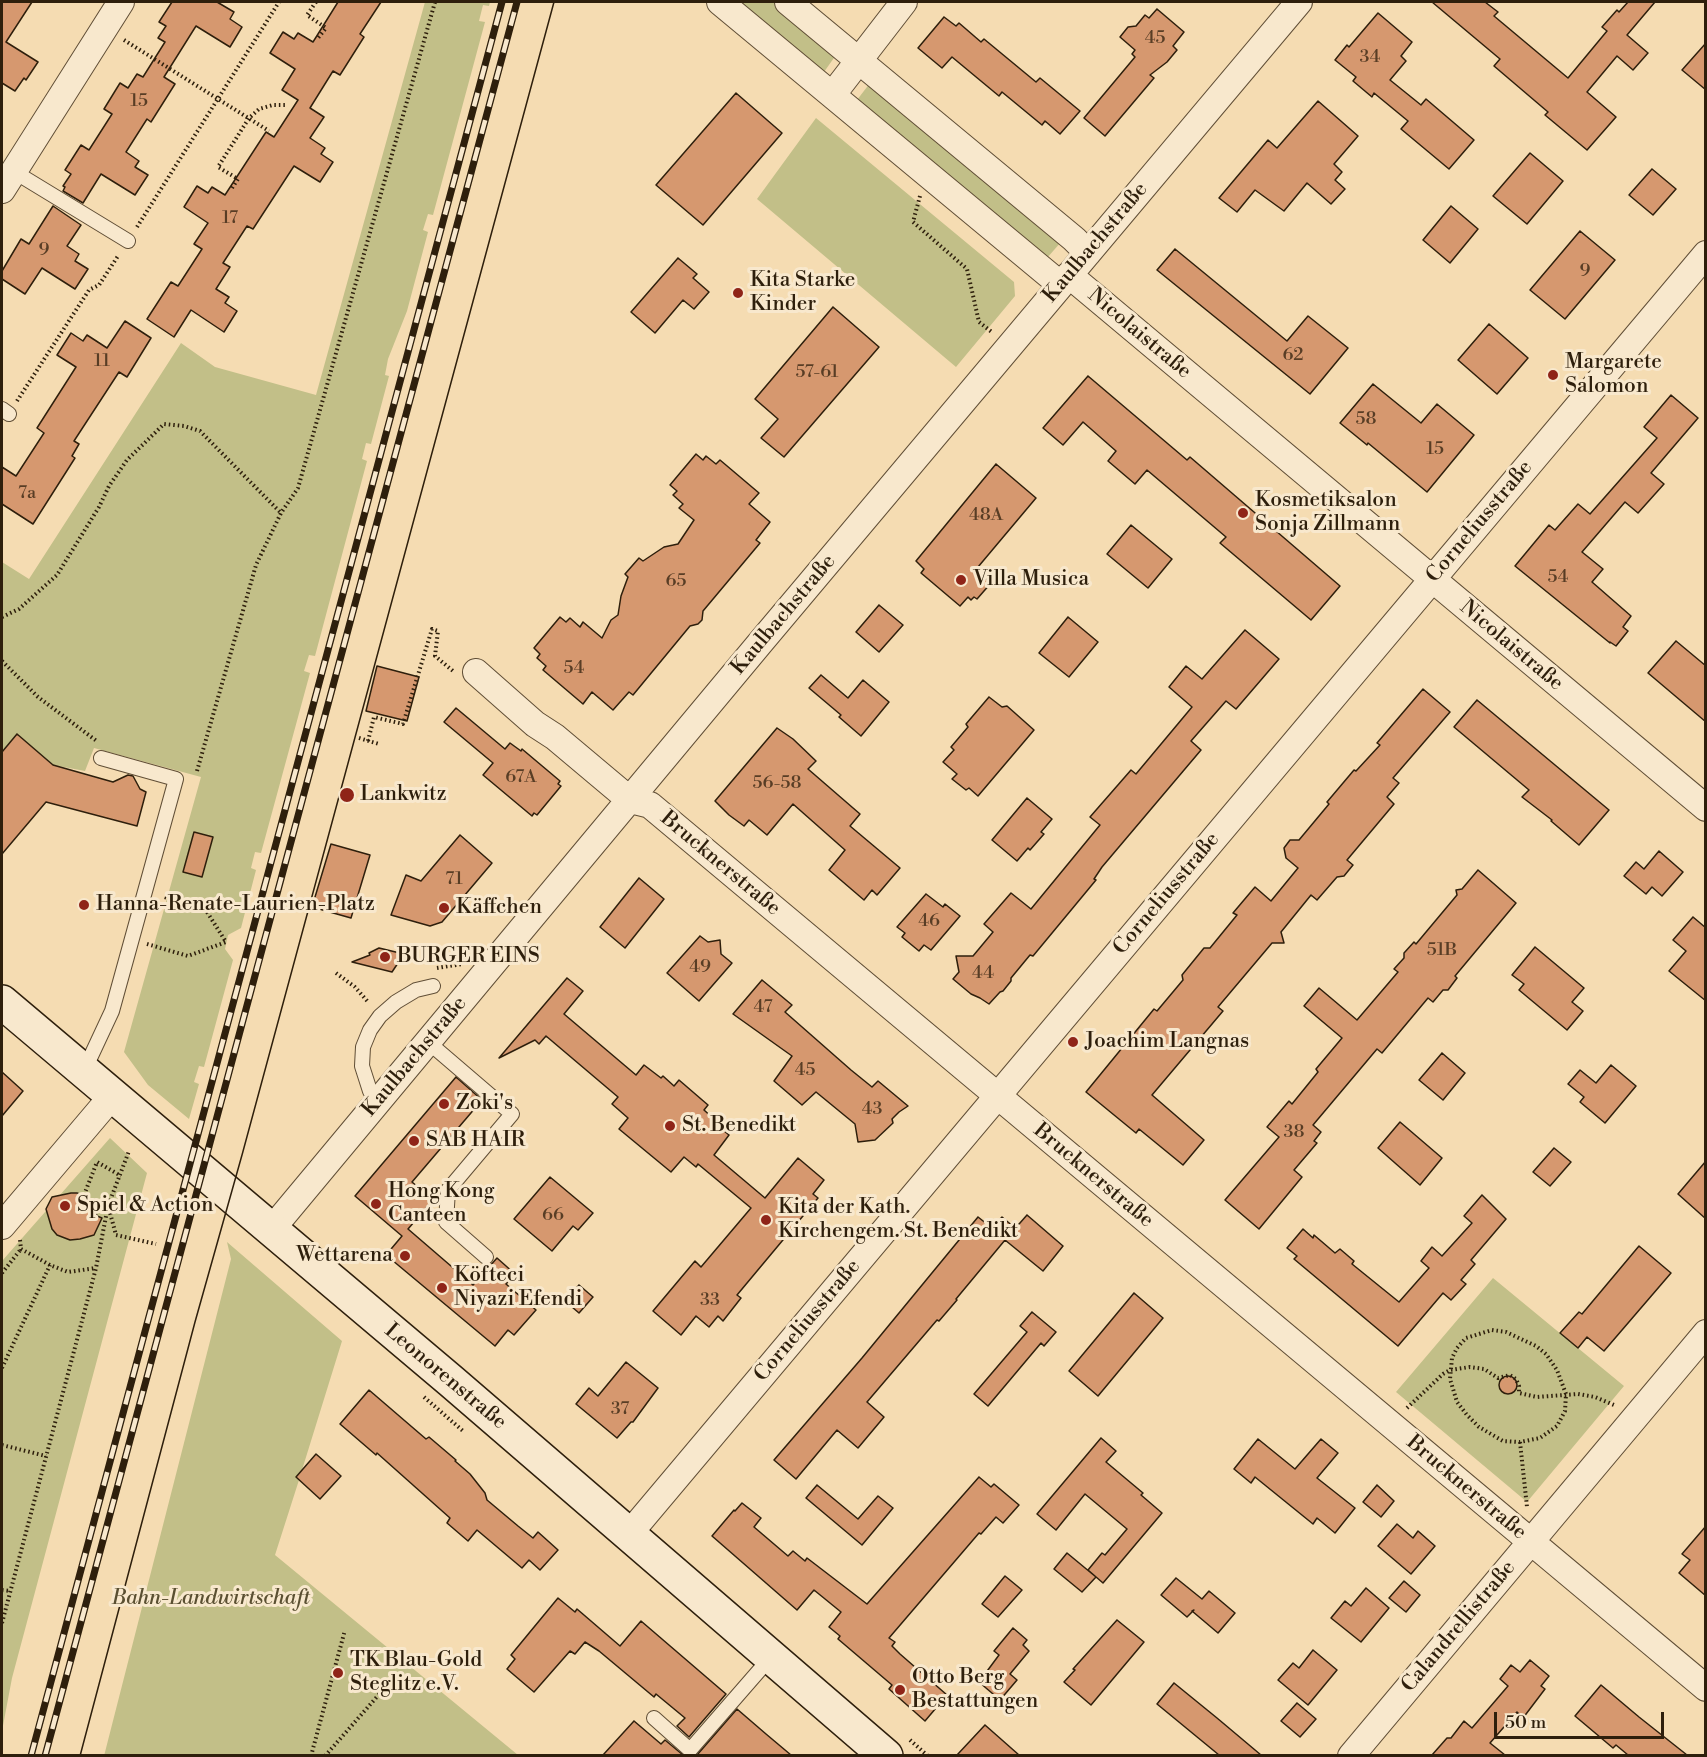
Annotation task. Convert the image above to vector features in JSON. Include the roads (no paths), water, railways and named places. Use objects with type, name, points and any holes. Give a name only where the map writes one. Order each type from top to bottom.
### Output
[{"type":"main road","name":"Leonorenstraße","points":[[2,1002],[451,1381],[886,1755]]},
{"type":"street","points":[[7,181],[121,2]]},
{"type":"street","name":"Nicolaistraße","points":[[720,2],[1065,280],[1706,808]]},
{"type":"street","points":[[788,2],[1065,231],[1088,253]]},
{"type":"street","points":[[833,94],[904,2]]},
{"type":"street","name":"Kaulbachstraße","points":[[271,1230],[1299,2]]},
{"type":"street","name":"Corneliusstraße","points":[[629,1534],[1706,254]]},
{"type":"street","name":"Brucknerstraße","points":[[468,675],[555,737],[630,800],[650,805],[1706,1688]]},
{"type":"street","points":[[11,1233],[113,1095]]},
{"type":"street","name":"Calandrellistraße","points":[[1351,1755],[1706,1333]]},
{"type":"lane","points":[[7,181],[128,241]]},
{"type":"lane","points":[[84,1071],[112,1011],[176,779],[101,758]]},
{"type":"lane","points":[[379,1100],[370,1091],[362,1066],[363,1047],[370,1030],[380,1016],[396,1002],[416,990],[433,986]]},
{"type":"lane","points":[[428,1042],[512,1114],[448,1190],[446,1222],[486,1257]]},
{"type":"lane","points":[[654,1718],[688,1753],[771,1657]]},
{"type":"tram line","points":[[80,1756],[195,1322],[554,2]]},
{"type":"railway","points":[[31,1756],[502,2]]},
{"type":"railway","points":[[45,1756],[517,2]]},
{"type":"place","name":"Kita Starke Kinder","points":[[738,293]]},
{"type":"place","name":"Margarete Salomon","points":[[1553,375]]},
{"type":"place","name":"Kosmetiksalon Sonja Zillmann","points":[[1243,513]]},
{"type":"place","name":"Villa Musica","points":[[961,580]]},
{"type":"place","name":"Lankwitz","points":[[347,795]]},
{"type":"place","name":"Hanna-Renate-Laurien-Platz","points":[[84,905]]},
{"type":"place","name":"Käffchen","points":[[444,908]]},
{"type":"place","name":"BURGER EINS","points":[[385,957]]},
{"type":"place","name":"Joachim Langnas","points":[[1073,1042]]},
{"type":"place","name":"Zoki's","points":[[444,1104]]},
{"type":"place","name":"St. Benedikt","points":[[670,1126]]},
{"type":"place","name":"SAB HAIR","points":[[414,1141]]},
{"type":"place","name":"Hong Kong Canteen","points":[[376,1204]]},
{"type":"place","name":"Spiel & Action","points":[[65,1206]]},
{"type":"place","name":"Kita der Kath. Kirchengem. St. Benedikt","points":[[766,1220]]},
{"type":"place","name":"Wettarena","points":[[405,1256]]},
{"type":"place","name":"Köfteci Niyazi Efendi","points":[[442,1288]]},
{"type":"place","name":"TK Blau-Gold Steglitz e.V.","points":[[338,1673]]},
{"type":"place","name":"Otto Berg Bestattungen","points":[[900,1690]]},
{"type":"park label","name":"Bahn-Landwirtschaft","points":[[211,1599]]}]
